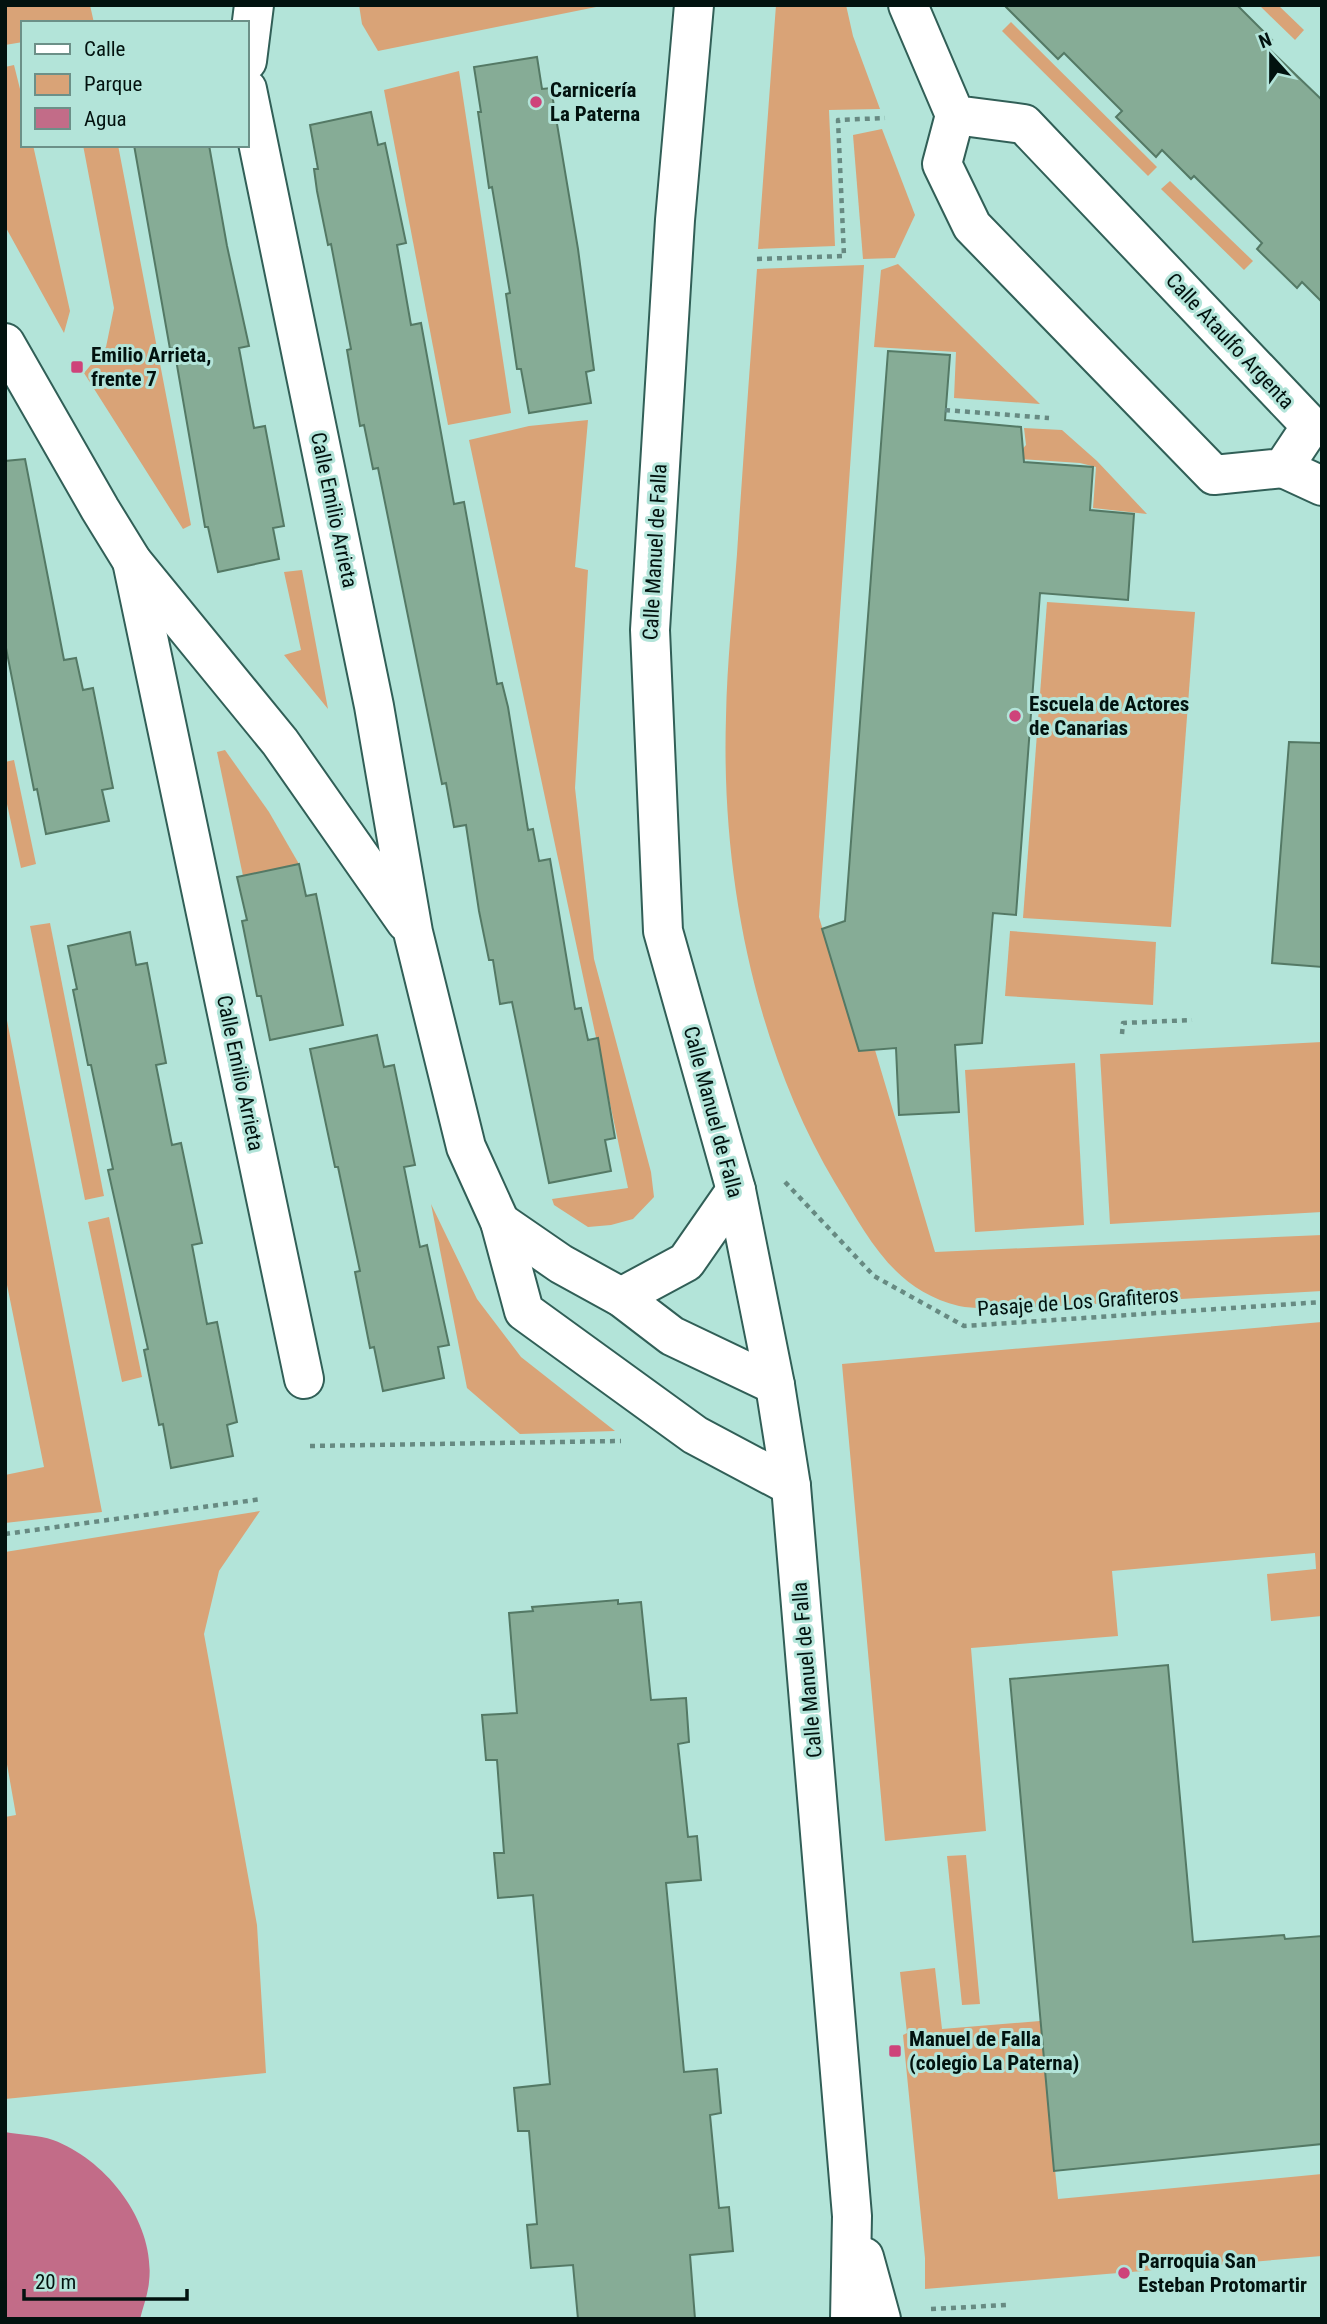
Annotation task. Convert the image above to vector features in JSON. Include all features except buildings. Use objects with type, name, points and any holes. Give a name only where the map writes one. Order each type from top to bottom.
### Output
[{"type":"street","points":[[248,53],[254,5]]},
{"type":"street","name":"Calle Manuel de Falla","points":[[694,5],[675,220],[650,630],[663,931],[736,1190],[775,1385],[791,1486],[852,2216],[850,2319]]},
{"type":"street","points":[[908,5],[955,115],[942,164],[972,226],[1214,475],[1283,468],[1322,486]]},
{"type":"street","name":"Calle Emilio Arrieta","points":[[248,94],[374,706],[413,932],[467,1147],[499,1222],[524,1311],[695,1435],[791,1486]]},
{"type":"street","name":"Calle Ataulfo Argenta","points":[[955,115],[1024,124],[1311,426],[1283,468]]},
{"type":"street","name":"Calle Emilio Arrieta","points":[[5,343],[132,561],[280,742],[413,932]]},
{"type":"street","name":"Calle Emilio Arrieta","points":[[132,561],[304,1379]]},
{"type":"street","points":[[621,1297],[686,1262],[736,1190]]},
{"type":"street","points":[[499,1222],[561,1264],[621,1297],[672,1336],[775,1385]]},
{"type":"street","name":"Calle Manuel de Falla","points":[[852,2216],[881,2319]]},
{"type":"path","points":[[757,259],[844,256],[838,120],[885,118]]},
{"type":"path","points":[[946,410],[1049,418]]},
{"type":"path","points":[[1122,1034],[1123,1023],[1192,1020]]},
{"type":"path","name":"Pasaje de Los Grafiteros","points":[[779,1176],[874,1276],[964,1326],[1322,1302]]},
{"type":"path","points":[[310,1446],[626,1441]]},
{"type":"path","points":[[5,1534],[262,1499]]},
{"type":"path","points":[[930,2309],[1007,2305]]},
{"type":"green space","points":[[5,5],[90,5],[94,21],[21,21],[21,42],[5,45]]},
{"type":"green space","points":[[359,5],[606,5],[378,51],[362,24]]},
{"type":"green space","points":[[776,5],[846,5],[853,36],[880,109],[829,110],[835,246],[758,249]]},
{"type":"green space","points":[[1259,5],[1278,5],[1304,30],[1295,40]]},
{"type":"green space","points":[[1011,22],[1157,167],[1148,176],[1002,31]]},
{"type":"green space","points":[[14,65],[21,93],[21,147],[33,147],[70,311],[64,333],[5,226],[5,67]]},
{"type":"green space","points":[[459,71],[511,413],[448,425],[384,90]]},
{"type":"green space","points":[[882,129],[915,215],[895,258],[863,259],[853,135]]},
{"type":"green space","points":[[83,147],[118,147],[191,525],[183,529],[84,373],[106,347],[114,308]]},
{"type":"green space","points":[[1170,181],[1253,261],[1244,270],[1161,189]]},
{"type":"green space","points":[[898,264],[1040,404],[954,398],[956,352],[874,347],[881,270]]},
{"type":"green space","points":[[864,265],[819,917],[859,1051],[875,1050],[935,1252],[1322,1235],[1322,1291],[1006,1309],[959,1306],[916,1288],[885,1259],[847,1203],[807,1130],[783,1075],[764,1017],[748,958],[737,898],[726,777],[729,656],[757,269]]},
{"type":"green space","points":[[588,420],[575,567],[588,570],[575,788],[594,959],[651,1172],[654,1197],[633,1219],[588,1227],[554,1205],[552,1199],[628,1188],[469,440],[529,426]]},
{"type":"green space","points":[[1024,428],[1062,430],[1097,461],[1147,514],[1093,508],[1096,467],[1080,463],[1006,458],[1019,453],[1026,445]]},
{"type":"green space","points":[[302,570],[328,709],[284,655],[301,650],[284,572]]},
{"type":"green space","points":[[1047,602],[1195,612],[1171,927],[1023,918]]},
{"type":"green space","points":[[225,750],[269,812],[299,864],[243,876],[217,752]]},
{"type":"green space","points":[[14,760],[36,864],[21,868],[5,795],[5,762]]},
{"type":"green space","points":[[50,923],[104,1196],[85,1200],[30,926]]},
{"type":"green space","points":[[1010,931],[1156,942],[1153,1005],[1005,996]]},
{"type":"green space","points":[[5,1010],[102,1512],[5,1523],[5,1475],[44,1467],[5,1275]]},
{"type":"green space","points":[[1322,1042],[1322,1212],[1110,1224],[1100,1054]]},
{"type":"green space","points":[[1075,1063],[1084,1225],[975,1232],[965,1070]]},
{"type":"green space","points":[[431,1204],[477,1299],[521,1357],[615,1431],[520,1434],[467,1388]]},
{"type":"green space","points":[[109,1217],[142,1377],[122,1382],[88,1222]]},
{"type":"green space","points":[[1322,1322],[1322,1616],[1271,1621],[1267,1574],[1316,1569],[1315,1553],[1112,1571],[1118,1636],[971,1648],[986,1831],[885,1841],[842,1364]]},
{"type":"green space","points":[[260,1511],[219,1571],[204,1634],[257,1925],[266,2073],[5,2099],[5,1817],[16,1815],[5,1753],[5,1552]]},
{"type":"green space","points":[[966,1855],[980,2004],[962,2005],[947,1856]]},
{"type":"green space","points":[[935,1968],[942,2029],[1040,2021],[1058,2199],[1322,2174],[1322,2256],[925,2289],[925,2258],[903,2035],[907,2033],[900,1972]]},
{"type":"water","points":[[5,2132],[48,2138],[73,2149],[92,2162],[124,2196],[145,2238],[149,2260],[148,2287],[140,2319],[5,2319]]},
{"type":"place","name":"Carnicería La Paterna","points":[[536,102]]},
{"type":"place","name":"Emilio Arrieta, frente 7","points":[[77,367]]},
{"type":"place","name":"Escuela de Actores de Canarias","points":[[1015,716]]},
{"type":"place","name":"Manuel de Falla (colegio La Paterna)","points":[[895,2051]]},
{"type":"place","name":"Parroquia San Esteban Protomartir","points":[[1124,2273]]}]
